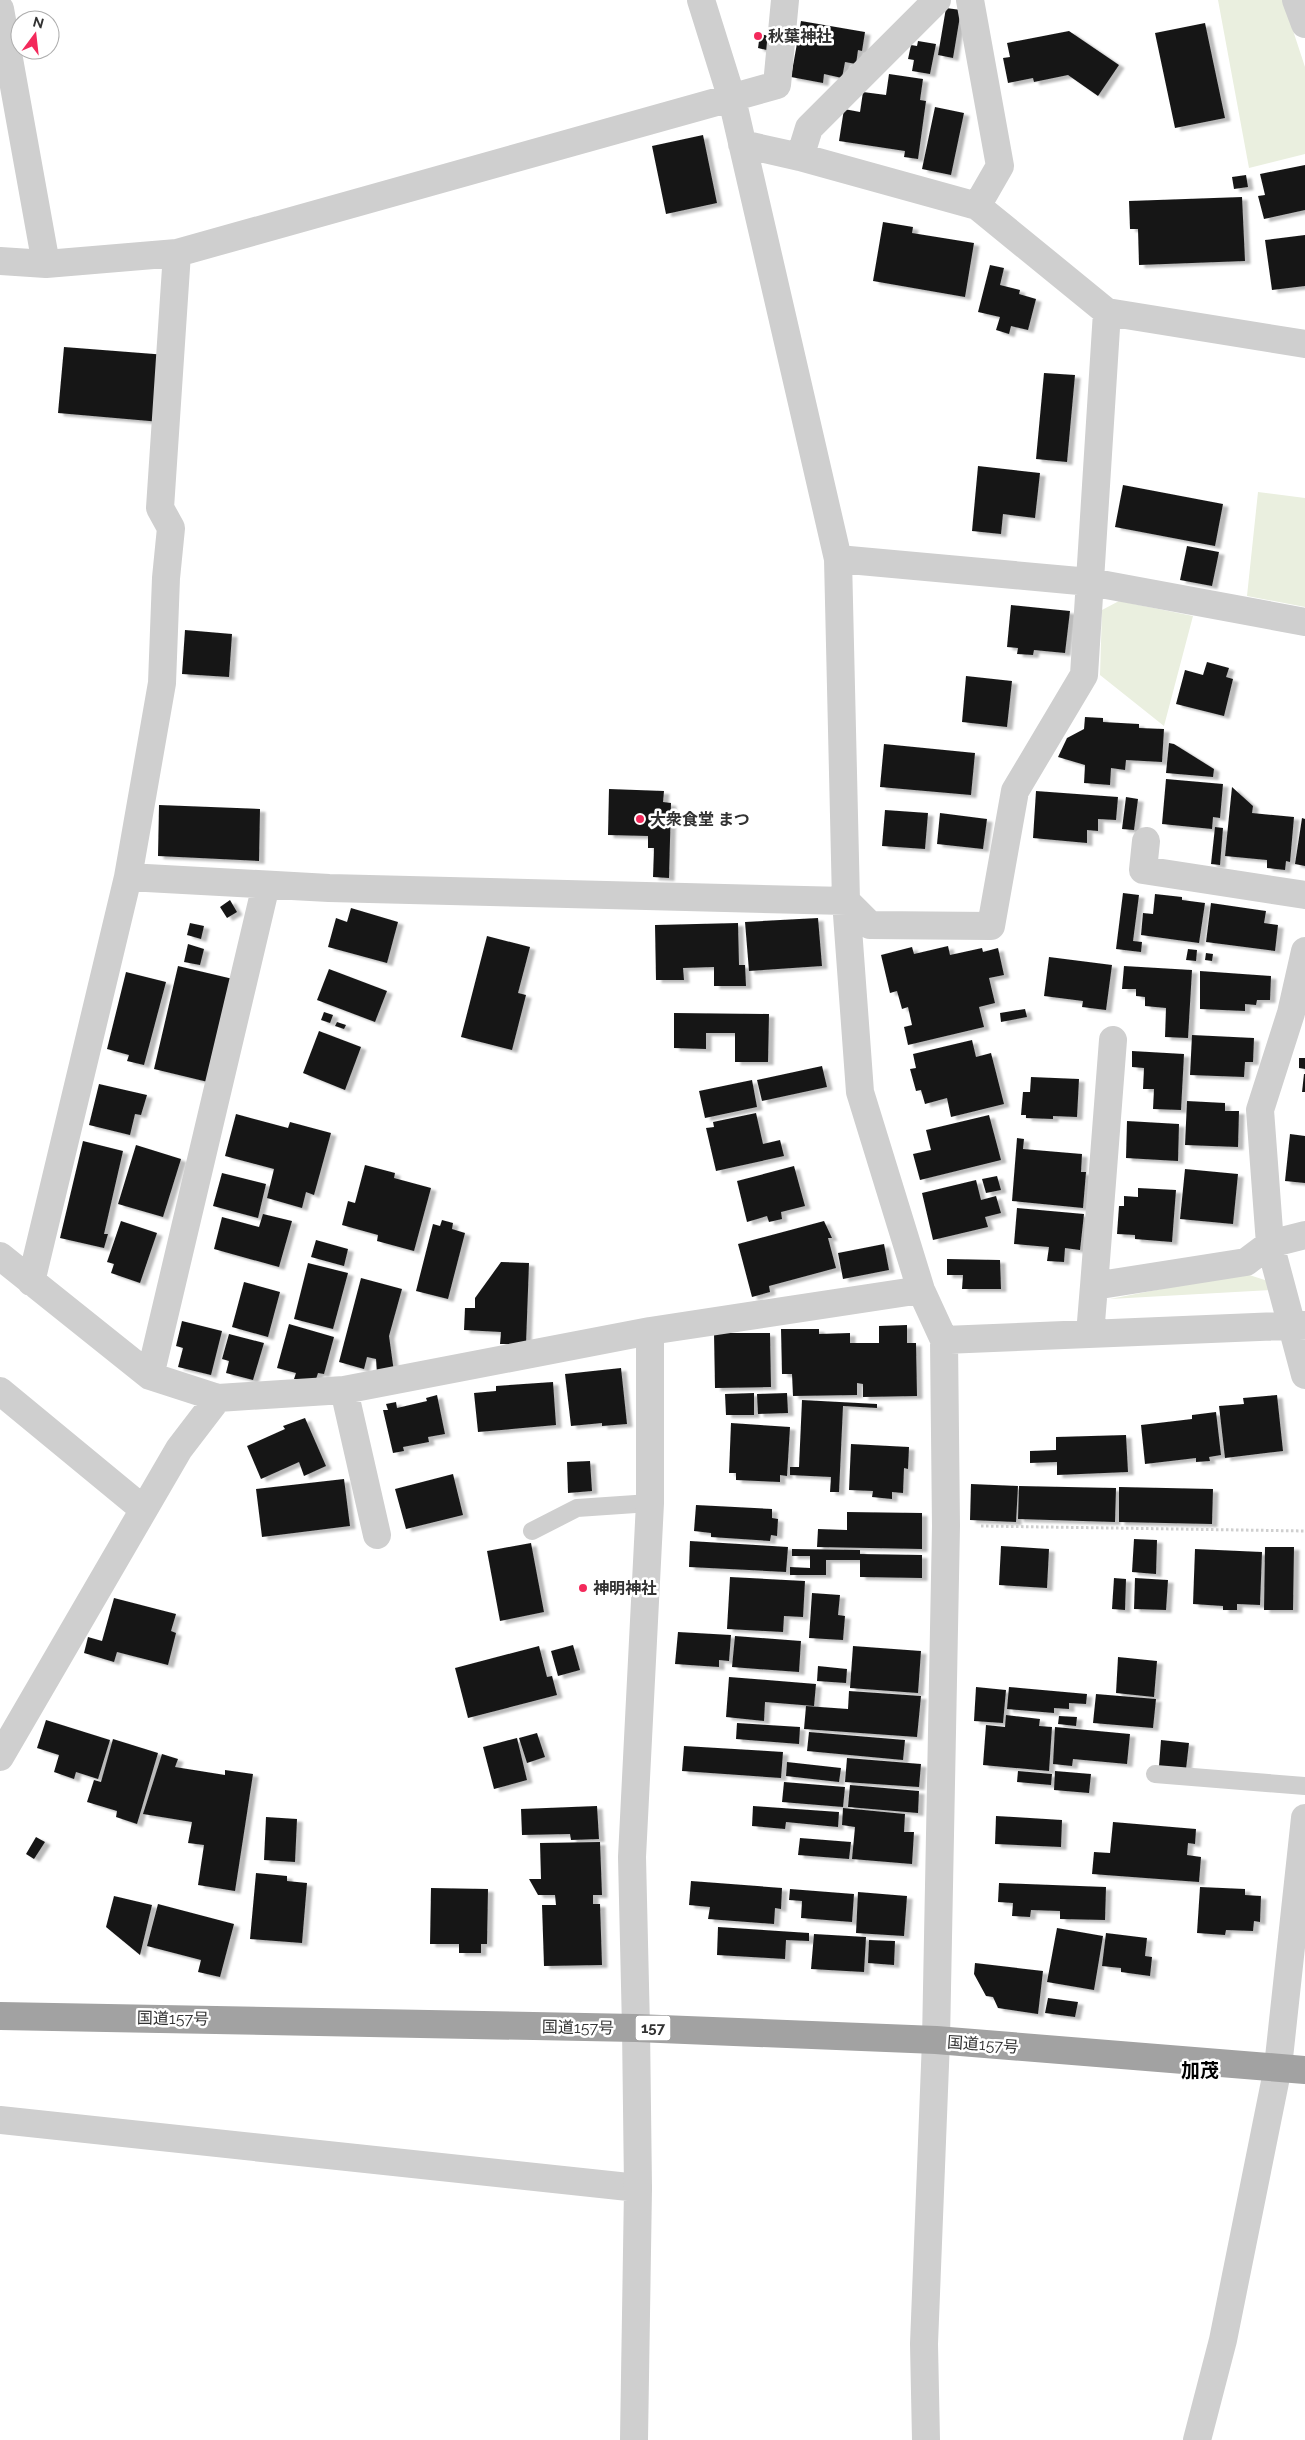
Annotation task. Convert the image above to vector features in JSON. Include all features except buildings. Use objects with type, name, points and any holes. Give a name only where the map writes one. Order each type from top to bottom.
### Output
[{"type":"highway","name":"国道157号","points":[[0,2016],[636,2028],[936,2040],[1305,2070]]},
{"type":"street","points":[[701,0],[732,99],[838,559],[846,901],[860,1092],[921,1290],[944,1340],[946,1526],[936,2040],[924,2344],[926,2440]]},
{"type":"street","points":[[0,261],[46,264],[177,253],[777,85],[785,0]]},
{"type":"street","points":[[800,157],[809,128],[937,0]]},
{"type":"street","points":[[970,0],[1000,166],[977,206]]},
{"type":"street","points":[[1296,0],[1305,24]]},
{"type":"street","points":[[0,9],[46,264]]},
{"type":"street","points":[[742,144],[800,157],[977,206],[1106,312],[1305,344]]},
{"type":"street","points":[[31,1282],[128,877],[162,683],[166,578],[171,528],[160,508],[177,253]]},
{"type":"street","points":[[128,877],[328,888],[846,901],[870,925],[991,926],[1015,791],[1084,675],[1106,312]]},
{"type":"street","points":[[838,559],[1090,582],[1305,622]]},
{"type":"street","points":[[1146,842],[1142,870],[1305,895]]},
{"type":"street","points":[[150,1376],[266,885]]},
{"type":"street","points":[[1305,951],[1298,1013],[1260,1110],[1270,1244],[1298,1325],[1305,1375]]},
{"type":"street","points":[[1090,1334],[1114,1040]]},
{"type":"street","points":[[1094,1286],[1246,1262],[1270,1244],[1305,1235]]},
{"type":"street","points":[[0,1256],[150,1376],[218,1398],[344,1390],[650,1331],[921,1290]]},
{"type":"street","points":[[944,1340],[1298,1325]]},
{"type":"street","points":[[634,2440],[638,2188],[632,1857],[650,1503],[650,1331]]},
{"type":"street","points":[[344,1390],[377,1535]]},
{"type":"street","points":[[0,1391],[143,1509]]},
{"type":"street","points":[[0,1758],[179,1448],[218,1398]]},
{"type":"street","points":[[1197,2440],[1223,2340],[1278,2067],[1305,1818]]},
{"type":"street","points":[[0,2120],[638,2188]]},
{"type":"lane","points":[[532,1531],[577,1508],[650,1503]]},
{"type":"lane","points":[[1155,1774],[1305,1786]]},
{"type":"path","points":[[946,1526],[1305,1531]]},
{"type":"green space","points":[[1218,0],[1283,0],[1305,67],[1305,154],[1249,168]]},
{"type":"green space","points":[[1258,492],[1305,498],[1305,607],[1247,596]]},
{"type":"green space","points":[[1119,601],[1193,616],[1164,726],[1100,675],[1102,610]]},
{"type":"green space","points":[[1243,1273],[1268,1281],[1271,1290],[1110,1299]]},
{"type":"place","name":"秋葉神社","points":[[758,36]]},
{"type":"place","name":"大衆食堂 まつ","points":[[640,819]]},
{"type":"place","name":"神明神社","points":[[583,1588]]},
{"type":"district","name":"加茂","points":[[1200,2070]]}]
